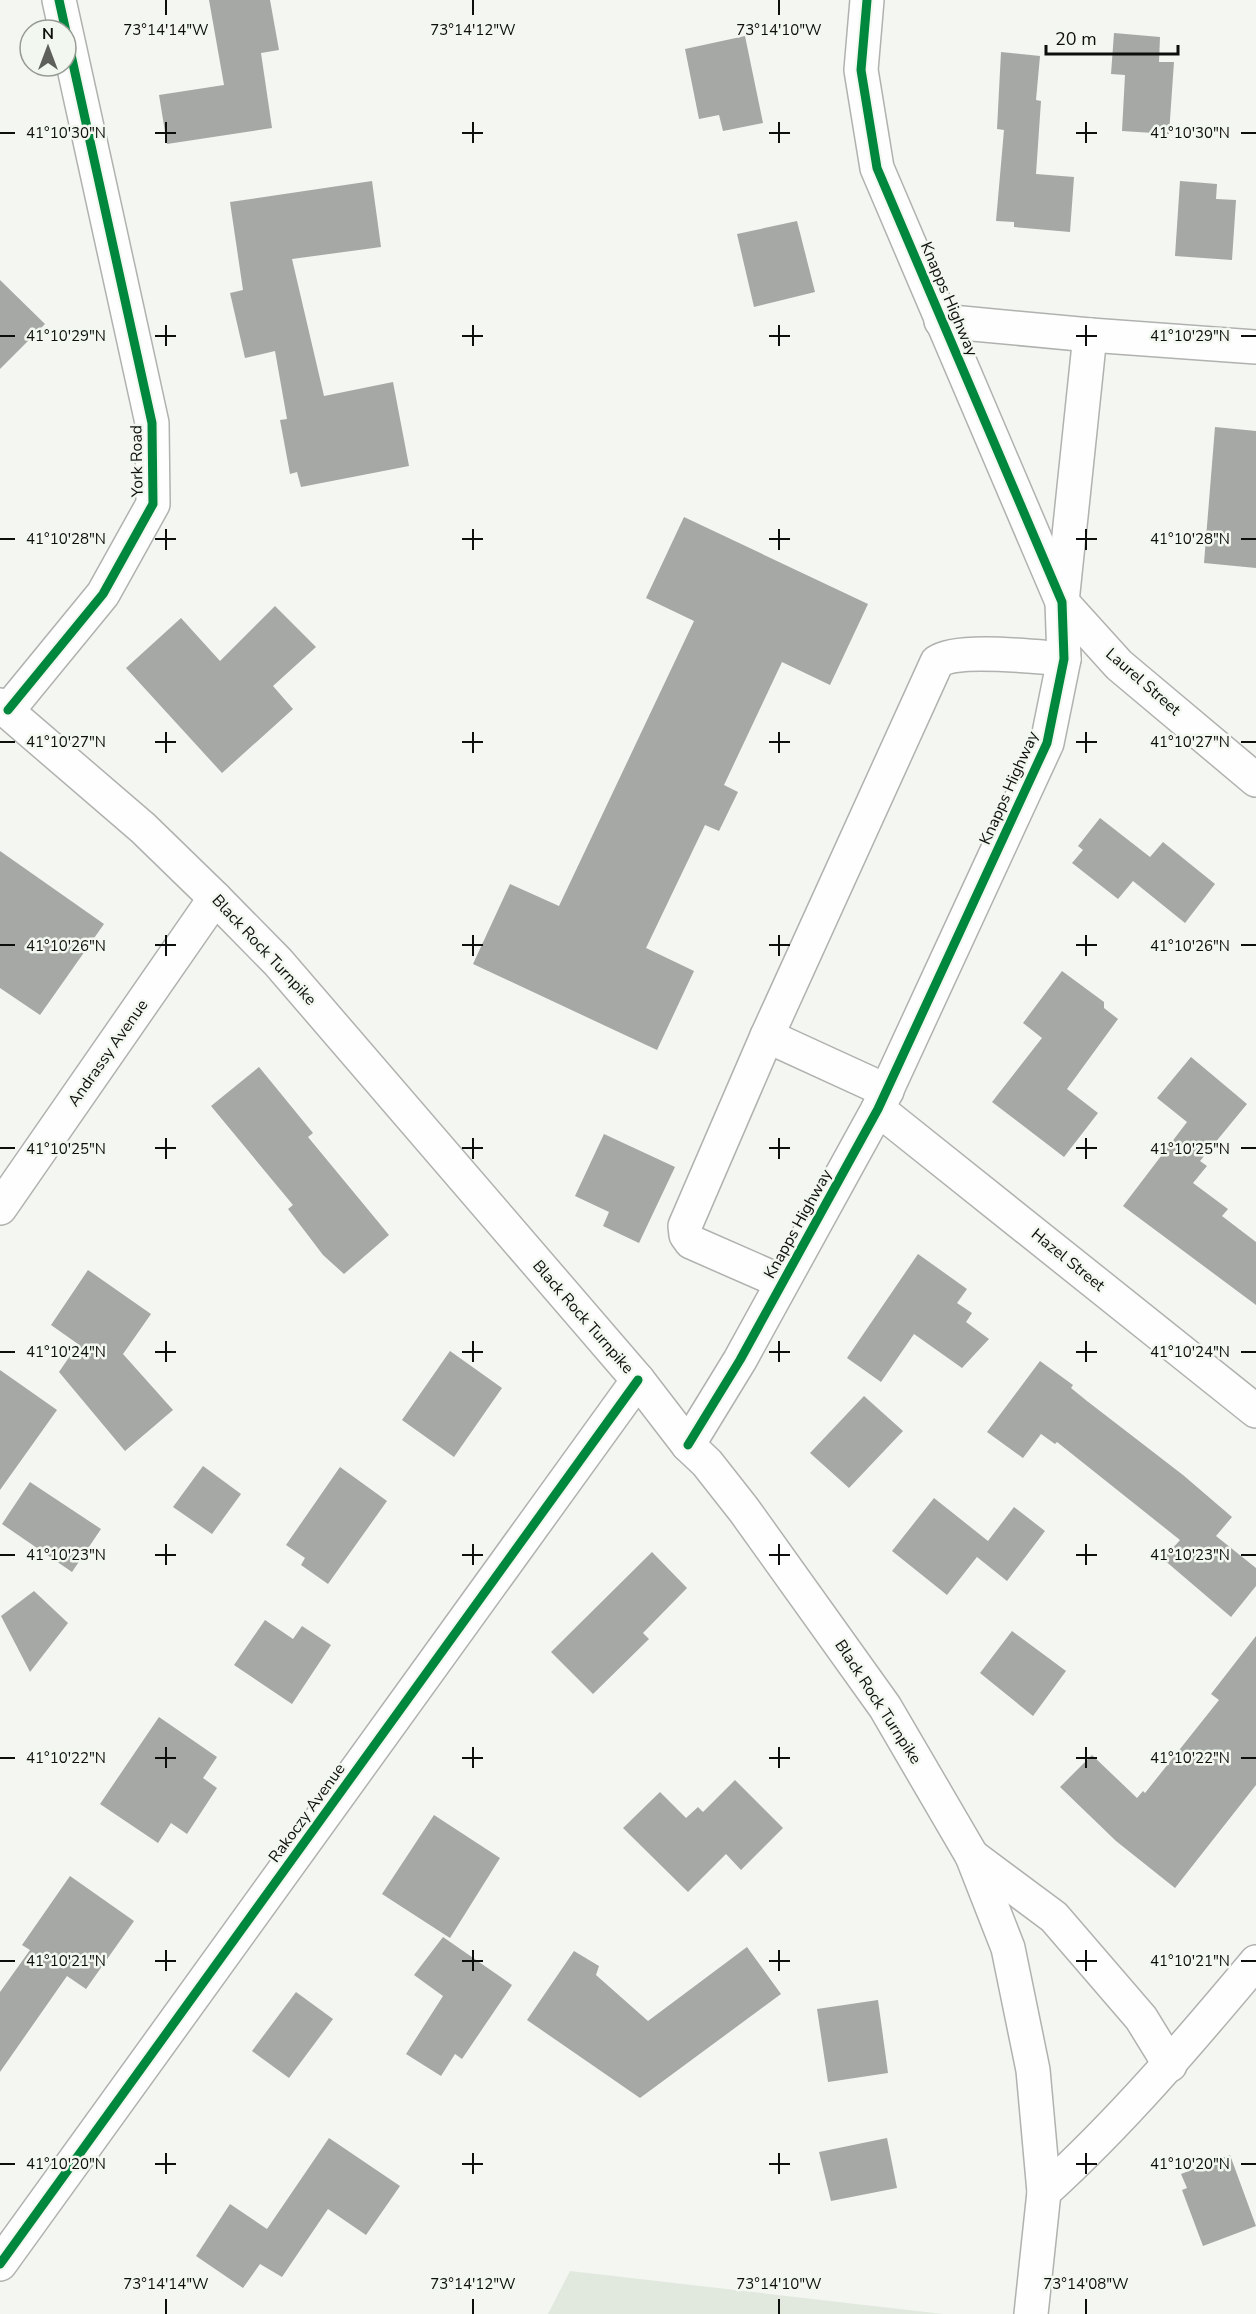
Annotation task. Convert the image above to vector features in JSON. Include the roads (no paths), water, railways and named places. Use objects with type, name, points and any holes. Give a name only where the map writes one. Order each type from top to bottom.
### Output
[{"type":"street","name":"York Road","points":[[4,708],[103,594],[153,504],[152,423],[59,0]]},
{"type":"street","name":"Knapps Highway","points":[[867,0],[861,70],[877,168],[1062,602]]},
{"type":"street","points":[[941,321],[1256,347]]},
{"type":"street","name":"Knapps Highway","points":[[688,1445],[740,1360],[883,1100],[1047,743],[1064,659],[1062,602],[1090,335]]},
{"type":"street","name":"Laurel Street","points":[[1062,602],[1119,665],[1256,780]]},
{"type":"street","points":[[782,1282],[691,1242],[686,1235],[685,1226],[767,1036],[937,662],[944,657],[962,655],[1011,655],[1064,659]]},
{"type":"street","name":"Black Rock Turnpike","points":[[4,708],[142,828],[278,962],[638,1380],[688,1445],[707,1463],[744,1510],[885,1707],[972,1856],[1008,1948],[1033,2070],[1044,2192],[1031,2314]]},
{"type":"street","name":"Andrassy Avenue","points":[[0,1208],[215,898]]},
{"type":"street","name":"Hazel Street","points":[[767,1036],[883,1100],[1256,1411]]},
{"type":"street","name":"Rakoczy Avenue","points":[[0,2264],[638,1380]]},
{"type":"street","points":[[972,1856],[1054,1917],[1141,2018],[1170,2065]]},
{"type":"street","points":[[1044,2192],[1089,2151],[1170,2065],[1256,1962]]}]
